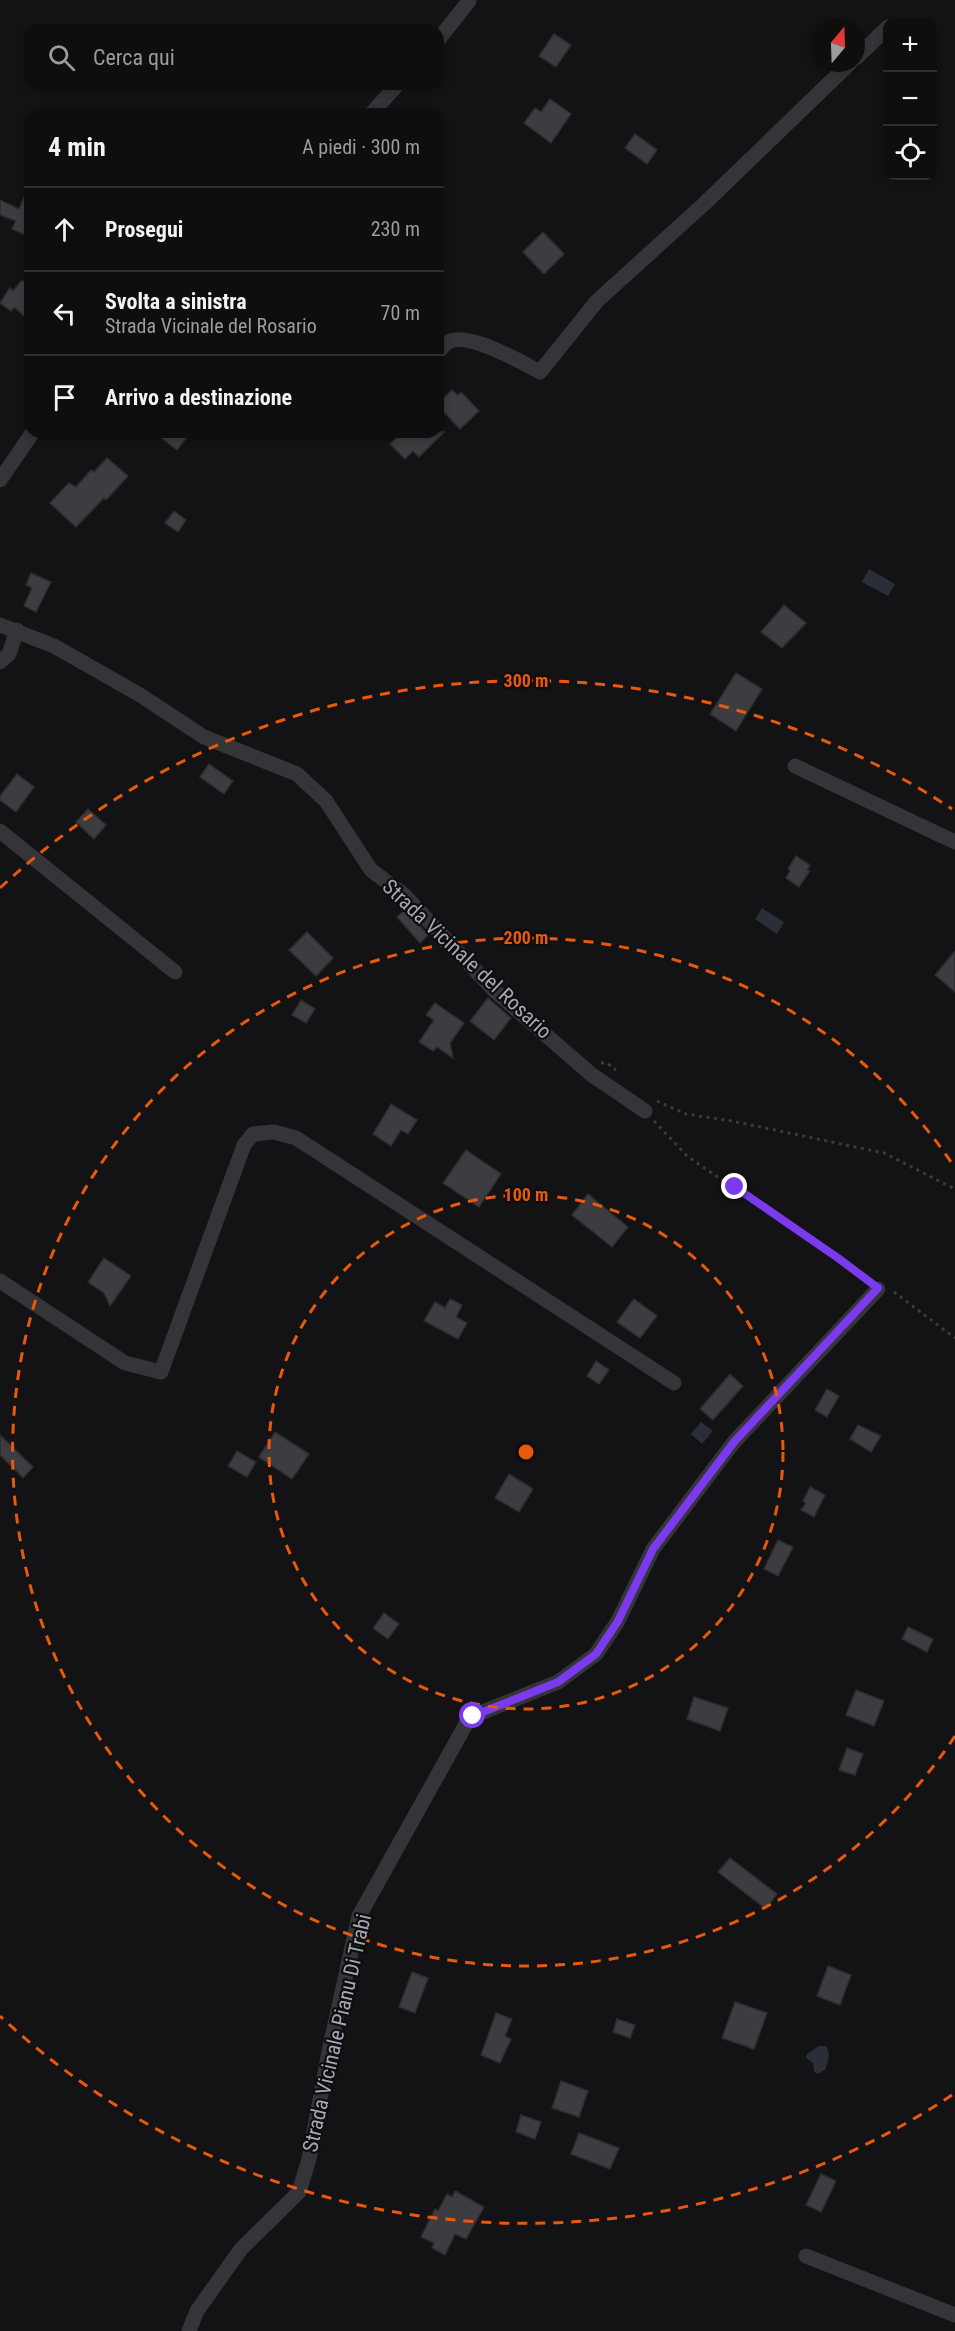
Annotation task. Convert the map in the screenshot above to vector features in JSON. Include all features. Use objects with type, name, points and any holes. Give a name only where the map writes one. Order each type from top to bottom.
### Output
[{"type":"street","points":[[444,32],[469,1]]},
{"type":"street","points":[[865,49],[883,32]]},
{"type":"street","points":[[444,347],[449,342],[464,339],[540,372],[597,301],[704,204],[841,72]]},
{"type":"street","points":[[376,108],[393,90]]},
{"type":"street","points":[[0,480],[29,438]]},
{"type":"street","name":"Strada Vicinale del Rosario","points":[[0,625],[54,646],[140,695],[204,736],[297,774],[326,801],[371,870],[404,895],[495,991],[592,1075],[650,1105]]},
{"type":"street","points":[[0,663],[9,654],[17,630]]},
{"type":"street","points":[[795,766],[955,842]]},
{"type":"street","points":[[0,831],[175,972]]},
{"type":"street","points":[[0,1281],[125,1363],[161,1372],[244,1145],[253,1134],[274,1132],[296,1138],[674,1383]]},
{"type":"street","name":"Strada Vicinale Pianu Di Trabi","points":[[189,2331],[197,2312],[241,2249],[299,2192],[309,2159],[328,2051],[359,1916],[470,1717],[558,1682],[596,1654],[618,1621],[653,1549],[734,1442],[878,1288]]},
{"type":"street","points":[[806,2256],[955,2314]]},
{"type":"path","points":[[577,1062],[607,1063],[622,1076]]},
{"type":"path","points":[[650,1105],[884,1153],[955,1189]]},
{"type":"path","points":[[650,1105],[687,1156],[838,1258],[878,1288],[891,1289],[955,1338]]},
{"type":"shaded area","points":[[869,569],[895,584],[888,596],[862,582]]},
{"type":"shaded area","points":[[762,908],[784,922],[777,934],[755,919]]},
{"type":"shaded area","points":[[701,1422],[713,1431],[702,1444],[691,1434]]},
{"type":"shaded area","points":[[819,2046],[826,2046],[829,2055],[825,2070],[818,2074],[814,2072],[813,2063],[806,2058],[807,2054]]},
{"type":"building","points":[[554,34],[571,45],[556,67],[539,56]]},
{"type":"building","points":[[550,99],[571,114],[551,143],[524,123],[535,108],[541,112]]},
{"type":"building","points":[[635,134],[657,150],[647,164],[625,148]]},
{"type":"building","points":[[24,197],[24,234],[12,229],[16,221],[0,215],[0,200],[19,209]]},
{"type":"building","points":[[543,232],[564,254],[544,274],[523,252]]},
{"type":"building","points":[[22,280],[24,282],[24,316],[14,307],[11,311],[0,303],[10,288],[13,291]]},
{"type":"building","points":[[452,390],[458,395],[461,392],[479,411],[460,429],[444,412],[444,398]]},
{"type":"building","points":[[162,438],[186,438],[177,450]]},
{"type":"building","points":[[396,438],[438,438],[419,457],[413,451],[405,459],[390,444]]},
{"type":"building","points":[[107,458],[128,476],[76,527],[50,503],[69,483],[76,487],[91,470],[94,472]]},
{"type":"building","points":[[174,511],[186,520],[178,532],[165,523]]},
{"type":"building","points":[[31,573],[51,582],[36,612],[24,606],[32,588],[26,585]]},
{"type":"building","points":[[784,605],[806,623],[782,648],[761,632]]},
{"type":"building","points":[[736,673],[762,689],[736,731],[710,714]]},
{"type":"building","points":[[209,764],[233,781],[224,794],[200,777]]},
{"type":"building","points":[[17,774],[34,787],[16,812],[0,800],[0,796]]},
{"type":"building","points":[[88,809],[106,825],[94,839],[76,822]]},
{"type":"building","points":[[796,856],[810,865],[807,870],[810,871],[799,887],[786,878],[790,871],[788,869]]},
{"type":"building","points":[[405,910],[428,935],[420,943],[397,917]]},
{"type":"building","points":[[307,932],[333,958],[316,976],[289,950]]},
{"type":"building","points":[[955,951],[955,992],[935,975]]},
{"type":"building","points":[[488,998],[511,1018],[494,1040],[470,1021]]},
{"type":"building","points":[[301,1000],[315,1009],[306,1023],[292,1015]]},
{"type":"building","points":[[435,1003],[464,1023],[450,1043],[453,1058],[437,1047],[433,1051],[419,1042],[434,1020],[426,1015]]},
{"type":"building","points":[[391,1104],[417,1120],[408,1134],[401,1130],[391,1146],[373,1134]]},
{"type":"building","points":[[466,1150],[501,1174],[479,1207],[443,1183]]},
{"type":"building","points":[[588,1194],[628,1227],[612,1247],[572,1215]]},
{"type":"building","points":[[104,1258],[131,1276],[110,1306],[104,1293],[88,1282]]},
{"type":"building","points":[[450,1299],[462,1305],[456,1317],[467,1323],[458,1339],[424,1321],[435,1302],[445,1308]]},
{"type":"building","points":[[634,1299],[657,1316],[640,1338],[617,1322]]},
{"type":"building","points":[[596,1361],[609,1370],[599,1384],[587,1376]]},
{"type":"building","points":[[730,1374],[743,1386],[713,1420],[700,1409]]},
{"type":"building","points":[[827,1389],[839,1396],[827,1417],[815,1410]]},
{"type":"building","points":[[858,1425],[881,1436],[871,1452],[850,1439]]},
{"type":"building","points":[[275,1432],[309,1454],[292,1479],[259,1457]]},
{"type":"building","points":[[0,1435],[33,1467],[23,1478],[0,1455]]},
{"type":"building","points":[[237,1451],[256,1462],[247,1477],[228,1466]]},
{"type":"building","points":[[509,1474],[533,1489],[519,1512],[495,1498]]},
{"type":"building","points":[[810,1487],[825,1495],[814,1517],[801,1510],[806,1503],[803,1501]]},
{"type":"building","points":[[778,1540],[793,1547],[778,1576],[764,1569]]},
{"type":"building","points":[[384,1613],[399,1624],[388,1639],[373,1628]]},
{"type":"building","points":[[908,1627],[933,1639],[927,1652],[902,1639]]},
{"type":"building","points":[[856,1690],[884,1701],[874,1726],[846,1715]]},
{"type":"building","points":[[694,1697],[728,1708],[720,1731],[687,1719]]},
{"type":"building","points":[[847,1748],[863,1754],[855,1775],[839,1770]]},
{"type":"building","points":[[730,1858],[777,1894],[766,1909],[718,1872]]},
{"type":"building","points":[[828,1966],[851,1975],[840,2005],[817,1996]]},
{"type":"building","points":[[412,1972],[428,1978],[415,2013],[399,2007]]},
{"type":"building","points":[[735,2002],[767,2013],[754,2049],[722,2038]]},
{"type":"building","points":[[496,2013],[512,2019],[505,2036],[511,2039],[500,2063],[481,2055]]},
{"type":"building","points":[[617,2019],[635,2025],[630,2038],[613,2032]]},
{"type":"building","points":[[561,2081],[588,2091],[579,2117],[552,2108]]},
{"type":"building","points":[[521,2115],[541,2122],[535,2139],[516,2132]]},
{"type":"building","points":[[579,2133],[619,2148],[610,2169],[571,2154]]},
{"type":"building","points":[[821,2174],[836,2181],[821,2212],[806,2205]]},
{"type":"building","points":[[455,2191],[484,2207],[466,2239],[455,2234],[445,2255],[432,2248],[434,2243],[421,2237],[435,2209],[438,2211],[447,2194],[452,2197]]},
{"type":"route","points":[[473,1716],[558,1682],[596,1654],[618,1621],[653,1549],[734,1442],[878,1288],[735,1187]]}]
